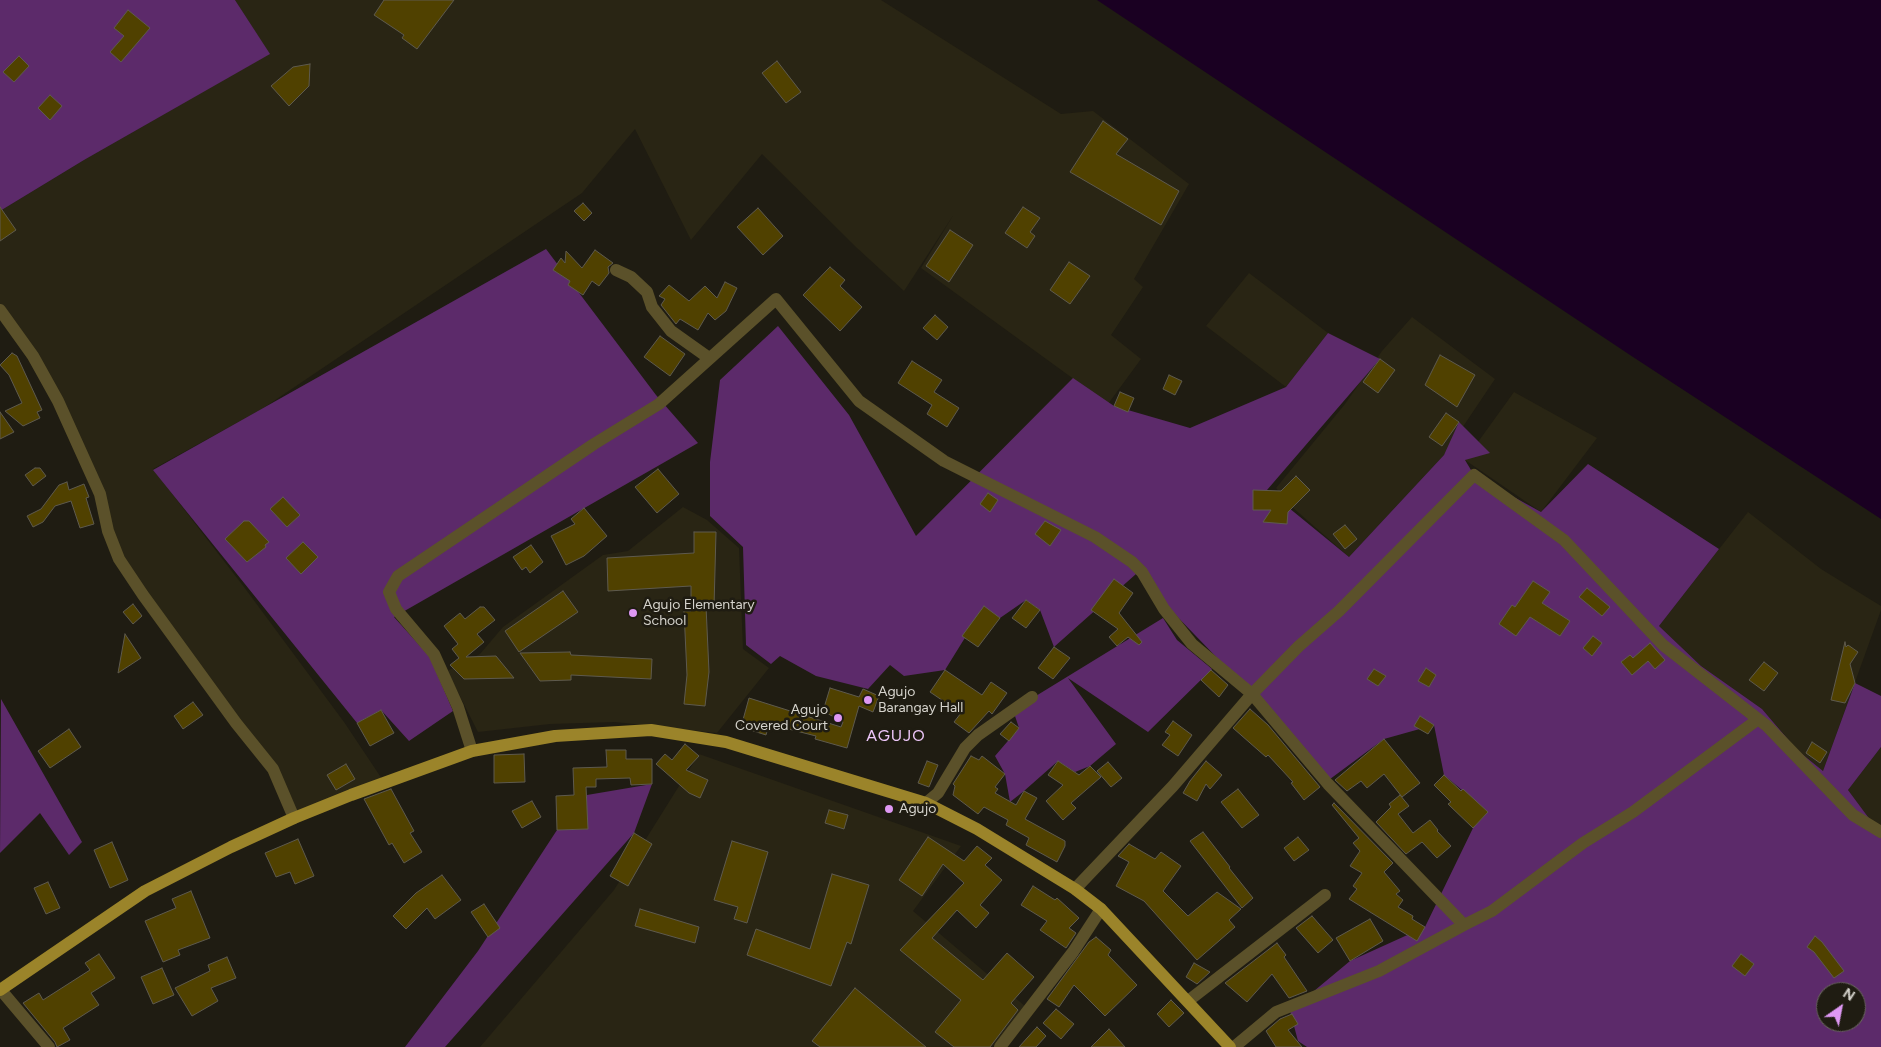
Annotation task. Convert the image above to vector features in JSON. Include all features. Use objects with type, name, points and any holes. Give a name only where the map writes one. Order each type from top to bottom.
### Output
[{"type":"main road","points":[[0,990],[145,892],[230,847],[351,795],[472,751],[555,736],[651,730],[726,742],[926,803],[977,829],[1074,888],[1101,909],[1230,1047]]},
{"type":"street","points":[[616,270],[631,277],[647,292],[652,307],[671,331],[709,358]]},
{"type":"street","points":[[472,751],[458,707],[434,654],[396,610],[389,592],[398,576],[594,444],[659,404],[776,299],[860,401],[944,461],[1095,537],[1132,562],[1142,572],[1164,609],[1192,644],[1252,694],[1328,784],[1464,925]]},
{"type":"street","points":[[0,310],[33,356],[58,401],[100,494],[108,531],[119,559],[236,723],[273,769],[294,818]]},
{"type":"street","points":[[1074,888],[1173,786],[1252,694],[1474,475],[1564,540],[1663,645],[1756,720],[1767,726],[1853,815],[1881,832]]},
{"type":"street","points":[[926,803],[938,793],[965,748],[978,735],[1032,697]]},
{"type":"street","points":[[1234,1047],[1276,1012],[1379,971],[1492,911],[1583,843],[1634,812],[1756,720]]},
{"type":"street","points":[[1188,1001],[1325,895]]},
{"type":"street","points":[[1000,1047],[1073,952],[1101,909]]},
{"type":"street","points":[[0,990],[49,1047]]},
{"type":"shaded area","points":[[0,0],[235,0],[270,54],[84,160],[0,211]]},
{"type":"shaded area","points":[[235,0],[881,0],[1061,114],[1093,111],[1189,184],[1134,279],[1143,287],[1111,335],[1141,359],[1108,404],[921,268],[954,214],[904,291],[857,248],[762,154],[691,240],[635,129],[582,193],[262,409],[153,469],[244,587],[344,722],[382,779],[296,813],[273,777],[114,560],[90,463],[0,313],[0,211],[84,160],[269,54]]},
{"type":"shaded area","points":[[1097,0],[1881,0],[1881,519],[1633,357]]},
{"type":"shaded area","points":[[546,249],[656,395],[698,443],[394,617],[430,657],[453,711],[409,741],[381,710],[357,723],[153,470]]},
{"type":"shaded area","points":[[1249,273],[1328,333],[1286,387],[1206,326]]},
{"type":"shaded area","points":[[1412,317],[1495,379],[1444,455],[1349,557],[1291,506],[1276,488],[1345,404],[1382,351]]},
{"type":"shaded area","points":[[778,326],[849,415],[916,536],[1073,378],[1114,406],[1190,428],[1286,387],[1328,333],[1380,359],[1267,490],[1349,557],[1444,455],[1459,422],[1490,453],[1465,460],[1474,475],[1541,512],[1588,464],[1719,549],[1659,626],[1701,666],[1762,709],[1797,750],[1823,771],[1855,683],[1881,696],[1881,747],[1848,790],[1871,821],[1881,826],[1881,1047],[1307,1047],[1298,1041],[1290,1011],[1350,961],[1425,927],[1473,828],[1488,812],[1444,775],[1434,725],[1384,739],[1322,785],[1252,694],[1136,574],[1054,647],[1040,610],[1026,600],[1000,618],[984,607],[945,670],[904,676],[890,665],[868,689],[816,676],[780,656],[771,664],[746,645],[743,547],[710,516],[710,462],[720,380]]},
{"type":"shaded area","points":[[1514,392],[1597,438],[1541,512],[1465,460]]},
{"type":"shaded area","name":"Agujo Elementary School","points":[[683,507],[707,520],[739,548],[743,649],[769,668],[717,733],[615,722],[550,724],[478,732],[447,671],[480,654],[503,627],[603,555],[628,551]]},
{"type":"shaded area","points":[[1748,512],[1821,569],[1881,606],[1823,771],[1797,750],[1762,709],[1701,666],[1659,626]]},
{"type":"shaded area","points":[[1163,618],[1177,640],[1212,669],[1148,732],[1068,678],[1116,744],[1090,766],[1075,772],[1058,761],[1010,802],[1005,774],[995,756],[1019,728],[1013,710]]},
{"type":"shaded area","points":[[1,699],[82,842],[69,855],[40,813],[0,853]]},
{"type":"shaded area","points":[[1881,747],[1881,826],[1871,821],[1848,790]]},
{"type":"shaded area","points":[[699,754],[961,846],[913,911],[1026,1007],[992,1047],[480,1047],[614,890]]},
{"type":"shaded area","points":[[652,784],[634,833],[445,1047],[405,1047],[478,951],[557,830],[587,829],[587,795]]},
{"type":"building","points":[[384,0],[454,0],[417,49],[402,38],[404,35],[374,15]]},
{"type":"building","points":[[128,10],[150,28],[121,62],[110,52],[124,36],[114,28]]},
{"type":"building","points":[[19,56],[29,66],[14,82],[3,72]]},
{"type":"building","points":[[777,61],[801,92],[786,103],[762,73]]},
{"type":"building","points":[[310,64],[309,86],[289,106],[271,86],[293,67]]},
{"type":"building","points":[[50,95],[62,106],[50,120],[38,108]]},
{"type":"building","points":[[1103,121],[1128,139],[1116,154],[1179,191],[1161,225],[1070,172]]},
{"type":"building","points":[[583,203],[592,213],[584,221],[574,211]]},
{"type":"building","points":[[0,207],[16,230],[0,241]]},
{"type":"building","points":[[1023,207],[1040,218],[1030,232],[1035,236],[1027,248],[1005,233]]},
{"type":"building","points":[[758,208],[783,236],[763,255],[737,227]]},
{"type":"building","points":[[950,230],[973,245],[949,282],[926,266]]},
{"type":"building","points":[[595,250],[613,263],[608,267],[609,273],[599,286],[592,281],[583,295],[568,285],[570,281],[553,270],[561,258],[565,263],[566,251],[582,268]]},
{"type":"building","points":[[1069,262],[1090,276],[1070,304],[1050,290]]},
{"type":"building","points":[[830,267],[845,280],[840,286],[862,307],[840,331],[803,295]]},
{"type":"building","points":[[725,282],[737,288],[726,311],[715,320],[708,313],[698,330],[680,319],[676,324],[661,305],[665,299],[659,296],[669,285],[689,301],[705,286],[717,298]]},
{"type":"building","points":[[935,315],[948,327],[937,340],[923,328]]},
{"type":"building","points":[[660,336],[685,354],[670,376],[644,357]]},
{"type":"building","points":[[12,353],[17,356],[42,410],[37,412],[40,418],[23,426],[5,411],[22,403],[9,375],[0,365]]},
{"type":"building","points":[[1440,355],[1475,375],[1457,407],[1425,385]]},
{"type":"building","points":[[1380,359],[1395,370],[1378,393],[1363,382]]},
{"type":"building","points":[[912,361],[942,380],[934,392],[959,408],[947,427],[927,414],[932,405],[898,383]]},
{"type":"building","points":[[1169,375],[1182,381],[1175,395],[1163,389]]},
{"type":"building","points":[[1120,392],[1134,398],[1128,412],[1114,406]]},
{"type":"building","points":[[0,412],[14,432],[0,439]]},
{"type":"building","points":[[1446,413],[1459,422],[1442,446],[1429,437]]},
{"type":"building","points":[[35,468],[40,468],[46,476],[33,486],[25,475]]},
{"type":"building","points":[[658,469],[679,494],[657,513],[635,487]]},
{"type":"building","points":[[1296,476],[1310,490],[1288,512],[1287,524],[1263,522],[1271,510],[1253,510],[1253,490],[1281,491]]},
{"type":"building","points":[[67,482],[69,490],[84,484],[89,497],[86,498],[94,524],[80,528],[71,501],[55,506],[43,522],[33,527],[27,516],[41,509],[59,485]]},
{"type":"building","points":[[988,493],[998,500],[990,512],[980,504]]},
{"type":"building","points":[[283,497],[300,515],[287,527],[270,509]]},
{"type":"building","points":[[584,508],[607,536],[584,556],[566,565],[551,536],[575,524],[571,519]]},
{"type":"building","points":[[244,521],[249,521],[269,542],[265,545],[266,547],[247,562],[225,539]]},
{"type":"building","points":[[1045,521],[1061,530],[1050,546],[1035,534]]},
{"type":"building","points":[[1345,525],[1357,539],[1345,549],[1333,534]]},
{"type":"building","points":[[694,532],[716,532],[714,607],[706,606],[709,672],[705,706],[684,704],[687,675],[684,611],[691,611],[691,586],[608,591],[607,558],[694,553]]},
{"type":"building","points":[[303,542],[318,557],[301,574],[286,558]]},
{"type":"building","points":[[531,545],[543,562],[530,573],[526,567],[522,570],[513,557]]},
{"type":"building","points":[[1114,579],[1133,593],[1119,613],[1142,642],[1139,645],[1128,637],[1117,646],[1109,637],[1118,629],[1091,610]]},
{"type":"building","points":[[1533,581],[1550,592],[1542,603],[1570,621],[1560,636],[1530,617],[1516,636],[1499,624],[1512,605],[1515,607]]},
{"type":"building","points":[[1587,588],[1610,607],[1602,616],[1579,597]]},
{"type":"building","points":[[563,591],[578,612],[519,652],[505,631]]},
{"type":"building","points":[[1026,600],[1040,610],[1026,628],[1012,618]]},
{"type":"building","points":[[133,604],[142,616],[133,624],[123,612]]},
{"type":"building","points":[[984,606],[1000,618],[978,647],[962,636]]},
{"type":"building","points":[[480,607],[484,607],[495,620],[477,634],[484,642],[466,657],[496,656],[514,678],[464,679],[450,665],[459,658],[452,649],[458,644],[444,626],[460,613],[465,619]]},
{"type":"building","points":[[125,634],[141,658],[118,673]]},
{"type":"building","points":[[1593,636],[1602,643],[1592,656],[1583,648]]},
{"type":"building","points":[[1845,642],[1846,647],[1848,645],[1858,652],[1850,664],[1855,683],[1845,703],[1831,700]]},
{"type":"building","points":[[1650,643],[1665,660],[1655,669],[1648,661],[1632,675],[1621,662],[1630,655],[1633,658]]},
{"type":"building","points":[[1054,647],[1070,658],[1053,679],[1038,668]]},
{"type":"building","points":[[570,652],[571,655],[652,659],[651,679],[571,675],[571,680],[540,681],[520,653]]},
{"type":"building","points":[[1764,662],[1778,673],[1764,691],[1749,680]]},
{"type":"building","points":[[1426,668],[1436,675],[1429,687],[1418,681]]},
{"type":"building","points":[[1374,669],[1386,676],[1378,686],[1367,679]]},
{"type":"building","points":[[945,670],[982,695],[991,682],[1007,693],[992,714],[989,711],[969,733],[954,722],[961,713],[930,692]]},
{"type":"building","points":[[1211,670],[1228,685],[1219,697],[1201,680]]},
{"type":"building","points":[[830,688],[859,697],[863,689],[879,696],[873,712],[859,706],[847,748],[815,739],[816,736],[769,724],[766,735],[741,727],[749,698],[841,727],[843,722],[823,711]]},
{"type":"building","points":[[193,702],[203,715],[183,729],[174,716]]},
{"type":"building","points":[[1250,709],[1268,725],[1320,787],[1304,800],[1291,783],[1293,782],[1268,755],[1266,757],[1233,728]]},
{"type":"building","points":[[381,710],[394,733],[370,746],[357,723]]},
{"type":"building","points":[[1420,716],[1434,725],[1428,734],[1414,726]]},
{"type":"building","points":[[1173,721],[1192,735],[1178,756],[1162,745],[1170,735],[1165,732]]},
{"type":"building","points":[[1011,722],[1019,728],[1009,741],[1000,734]]},
{"type":"building","points":[[69,729],[81,747],[50,768],[38,751]]},
{"type":"building","points":[[1384,739],[1420,783],[1402,797],[1384,774],[1367,788],[1361,781],[1347,791],[1335,780]]},
{"type":"building","points":[[1812,742],[1827,752],[1820,763],[1806,753]]},
{"type":"building","points":[[685,744],[699,756],[686,770],[708,780],[700,798],[689,793],[656,764],[665,754],[672,760]]},
{"type":"building","points":[[606,750],[626,750],[626,759],[652,759],[652,784],[631,785],[630,778],[596,779],[596,787],[586,787],[588,829],[557,830],[556,796],[574,795],[573,768],[607,767]]},
{"type":"building","points":[[524,754],[525,782],[494,783],[494,755]]},
{"type":"building","points":[[971,756],[979,760],[982,756],[1005,774],[995,787],[998,789],[995,793],[1016,805],[1024,791],[1037,798],[1025,819],[1065,841],[1065,846],[1057,862],[1026,845],[1029,838],[1006,825],[1008,820],[984,807],[978,814],[953,795],[955,786],[953,784]]},
{"type":"building","points":[[927,761],[938,765],[929,787],[918,783]]},
{"type":"building","points":[[1058,761],[1079,775],[1090,766],[1101,777],[1071,803],[1076,808],[1063,820],[1046,801],[1063,785],[1048,775]]},
{"type":"building","points":[[1206,761],[1222,775],[1210,789],[1206,784],[1197,801],[1183,793]]},
{"type":"building","points":[[1108,762],[1122,778],[1111,787],[1097,771]]},
{"type":"building","points":[[346,764],[355,779],[336,790],[327,775]]},
{"type":"building","points":[[1444,775],[1461,791],[1463,789],[1488,812],[1473,828],[1448,804],[1451,802],[1434,785]]},
{"type":"building","points":[[391,789],[414,831],[410,833],[422,852],[404,863],[392,843],[389,845],[364,799]]},
{"type":"building","points":[[1238,789],[1259,815],[1242,828],[1221,802]]},
{"type":"building","points":[[1400,795],[1409,806],[1398,814],[1413,833],[1430,820],[1451,846],[1437,858],[1422,842],[1406,854],[1376,822],[1391,807],[1389,804]]},
{"type":"building","points":[[532,801],[541,817],[522,828],[512,811]]},
{"type":"building","points":[[1334,803],[1393,863],[1384,872],[1400,891],[1396,894],[1403,900],[1398,907],[1413,916],[1412,919],[1425,927],[1417,941],[1349,899],[1357,889],[1353,886],[1362,873],[1350,866],[1360,851],[1353,843],[1359,838],[1332,805]]},
{"type":"building","points":[[829,810],[848,815],[844,829],[825,823]]},
{"type":"building","points":[[1203,832],[1253,898],[1242,908],[1190,841]]},
{"type":"building","points":[[634,833],[652,844],[628,886],[610,876]]},
{"type":"building","points":[[928,837],[964,861],[977,846],[992,858],[985,865],[1002,880],[980,905],[989,913],[976,928],[957,910],[932,938],[983,980],[1007,953],[1034,977],[1011,1003],[1018,1010],[990,1047],[954,1047],[935,1032],[961,1000],[900,950],[964,883],[943,864],[922,896],[899,880]]},
{"type":"building","points":[[1298,837],[1309,850],[1294,861],[1284,848]]},
{"type":"building","points":[[298,839],[314,876],[295,884],[290,872],[276,877],[265,853]]},
{"type":"building","points":[[732,841],[768,852],[747,923],[734,919],[738,907],[714,900]]},
{"type":"building","points":[[112,842],[128,880],[110,888],[94,850]]},
{"type":"building","points":[[1129,844],[1155,859],[1161,852],[1181,866],[1163,891],[1188,916],[1217,892],[1241,909],[1229,920],[1235,927],[1197,960],[1144,901],[1116,886],[1129,862],[1118,856]]},
{"type":"building","points":[[832,874],[869,885],[851,944],[847,942],[831,986],[747,955],[756,929],[810,949]]},
{"type":"building","points":[[442,875],[461,900],[435,919],[427,908],[406,929],[393,916],[416,893]]},
{"type":"building","points":[[48,882],[60,908],[46,914],[34,888]]},
{"type":"building","points":[[1033,886],[1055,900],[1057,898],[1079,918],[1069,928],[1076,933],[1066,948],[1040,930],[1047,921],[1021,905]]},
{"type":"building","points":[[191,891],[210,938],[178,950],[180,955],[163,962],[145,921],[176,908],[172,899]]},
{"type":"building","points":[[484,904],[500,928],[488,937],[471,912]]},
{"type":"building","points":[[640,909],[699,927],[695,943],[635,926]]},
{"type":"building","points":[[1312,916],[1333,940],[1318,953],[1296,928]]},
{"type":"building","points":[[1370,919],[1383,941],[1350,961],[1336,938]]},
{"type":"building","points":[[1815,936],[1822,942],[1844,971],[1834,978],[1814,952],[1807,947]]},
{"type":"building","points":[[1096,937],[1111,950],[1108,955],[1137,985],[1105,1016],[1074,985],[1059,1007],[1047,999],[1089,942]]},
{"type":"building","points":[[1277,943],[1307,991],[1289,998],[1272,974],[1247,1002],[1225,983]]},
{"type":"building","points":[[99,954],[115,978],[91,993],[99,1005],[63,1028],[70,1040],[57,1047],[23,1003],[39,993],[43,1000],[90,970],[85,963]]},
{"type":"building","points":[[1741,954],[1754,964],[1745,976],[1732,966]]},
{"type":"building","points":[[227,957],[236,978],[211,988],[218,1001],[192,1016],[175,988],[210,971],[208,965]]},
{"type":"building","points":[[1194,963],[1210,972],[1197,984],[1186,977]]},
{"type":"building","points":[[162,968],[174,995],[153,1004],[141,977]]},
{"type":"building","points":[[855,988],[926,1047],[820,1047],[812,1041]]},
{"type":"building","points":[[1171,1000],[1184,1013],[1169,1027],[1157,1014]]},
{"type":"building","points":[[1056,1009],[1074,1024],[1061,1039],[1043,1023]]},
{"type":"building","points":[[1292,1014],[1298,1024],[1288,1030],[1302,1047],[1276,1047],[1266,1031],[1280,1019]]},
{"type":"building","points":[[1037,1027],[1046,1036],[1036,1047],[1019,1047]]},
{"type":"building","points":[[1109,1029],[1125,1047],[1091,1047]]},
{"type":"place","name":"Agujo Elementary School","points":[[633,613]]},
{"type":"place","name":"Agujo Barangay Hall","points":[[868,700]]},
{"type":"place","name":"Agujo Covered Court","points":[[838,718]]},
{"type":"place","name":"Agujo","points":[[889,809]]},
{"type":"district","name":"AGUJO","points":[[896,736]]}]
